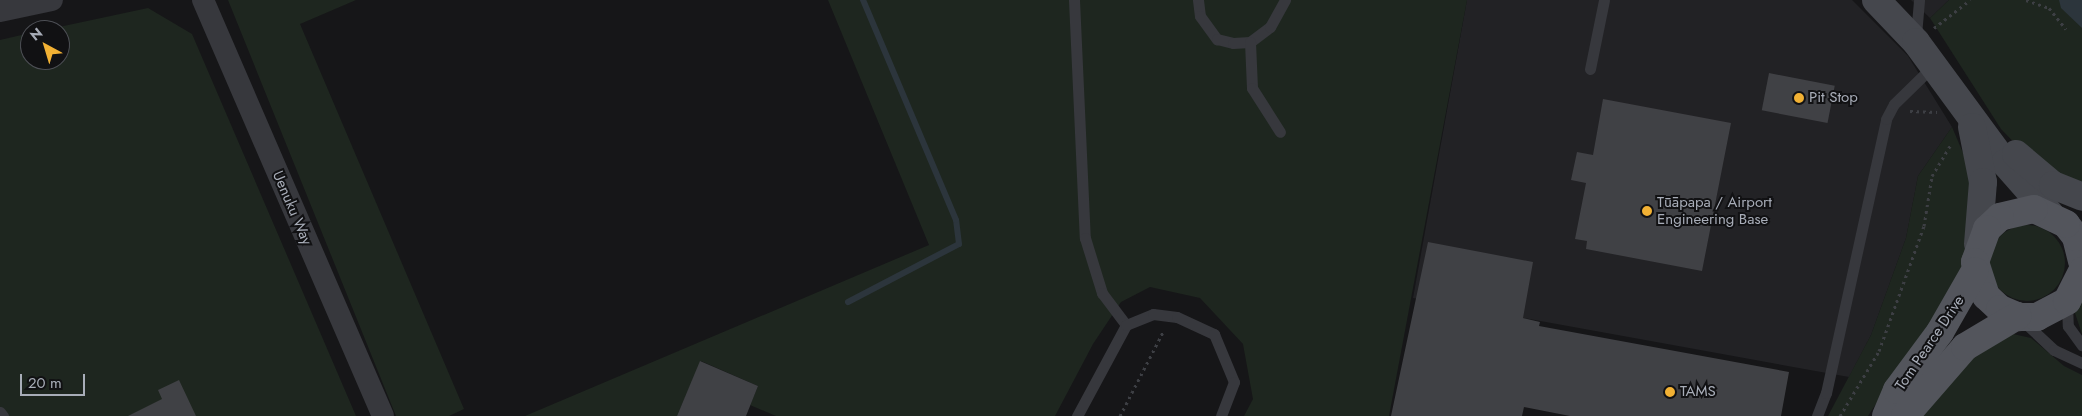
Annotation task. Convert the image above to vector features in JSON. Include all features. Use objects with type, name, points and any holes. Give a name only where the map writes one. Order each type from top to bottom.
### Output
[{"type":"main road","points":[[2077,285],[2036,317],[2018,316],[1992,303],[1975,271],[1978,244],[1987,229],[2008,214],[2034,209],[2051,214],[2082,213]]},
{"type":"main road","points":[[2051,214],[2076,237],[2082,261]]},
{"type":"main road","name":"Tom Pearce Drive","points":[[1886,416],[1897,390],[1940,332],[1975,271]]},
{"type":"main road","name":"Tom Pearce Drive","points":[[1905,416],[1958,353],[2018,316]]},
{"type":"street","points":[[0,12],[52,0]]},
{"type":"street","name":"Uenuku Way","points":[[203,0],[383,416]]},
{"type":"street","points":[[1876,0],[1916,42],[1968,115],[2051,214]]},
{"type":"street","points":[[1968,115],[2053,185],[2082,197]]},
{"type":"street","points":[[1968,115],[1983,182],[1978,244]]},
{"type":"lane","points":[[1074,0],[1085,238],[1102,293],[1126,325]]},
{"type":"lane","points":[[1198,0],[1200,16],[1217,38],[1250,42],[1270,27],[1285,0]]},
{"type":"lane","points":[[1590,69],[1604,0]]},
{"type":"lane","points":[[1916,42],[1919,0]]},
{"type":"lane","points":[[1250,42],[1252,88],[1280,132]]},
{"type":"lane","points":[[1817,416],[1826,393],[1886,119],[1899,99],[1934,65]]},
{"type":"lane","points":[[2077,285],[2068,326],[2082,346]]},
{"type":"lane","points":[[1077,416],[1126,325],[1154,314],[1171,316],[1214,334],[1234,382],[1221,416]]},
{"type":"lane","points":[[2018,316],[2054,350],[2082,364]]},
{"type":"lane","points":[[0,412],[3,416]]},
{"type":"path","points":[[1916,42],[1970,0]]},
{"type":"path","points":[[2026,0],[2031,4],[2034,0],[2048,8],[2066,28]]},
{"type":"path","points":[[1899,99],[1912,113],[1926,109],[1941,116]]},
{"type":"path","points":[[1840,416],[1879,351],[1924,226],[1932,176],[1951,144],[1950,137]]},
{"type":"path","points":[[1120,416],[1164,330]]},
{"type":"shaded area","points":[[228,0],[356,0],[300,24],[464,409],[449,416],[396,416]]},
{"type":"shaded area","points":[[828,0],[1467,0],[1389,416],[1244,416],[1253,399],[1243,344],[1200,298],[1150,287],[1121,302],[1093,344],[1055,416],[776,416],[750,405],[758,386],[701,361],[677,416],[525,416],[929,245]]},
{"type":"shaded area","points":[[1467,0],[1852,0],[1908,56],[1952,127],[1918,176],[1906,238],[1871,335],[1849,377],[1413,298]]},
{"type":"shaded area","points":[[1911,0],[1949,0],[1930,18]]},
{"type":"shaded area","points":[[1949,0],[2082,0],[2082,188],[2028,157],[2001,129],[1930,18]]},
{"type":"shaded area","points":[[2059,0],[2082,0],[2082,28],[2061,8]]},
{"type":"shaded area","points":[[148,8],[192,34],[356,416],[0,416],[0,40],[20,35],[20,70],[70,70],[70,25]]},
{"type":"shaded area","points":[[1952,127],[1972,174],[1971,225],[1960,277],[1868,416],[1828,416],[1871,335],[1906,238],[1918,176]]},
{"type":"shaded area","points":[[2020,225],[2034,225],[2048,231],[2059,242],[2065,256],[2062,278],[2054,290],[2034,301],[2020,301],[2006,295],[1995,284],[1989,270],[1989,256],[1995,242],[2006,231]]},
{"type":"shaded area","points":[[2082,293],[2082,334],[2075,313]]},
{"type":"shaded area","points":[[2013,334],[2031,338],[2064,366],[2082,375],[2082,416],[1922,416],[1955,367]]},
{"type":"building","name":"Pit Stop","points":[[1769,73],[1835,86],[1828,123],[1762,110]]},
{"type":"building","name":"Tūāpapa / Airport Engineering Base","points":[[1603,99],[1731,123],[1702,271],[1586,249],[1587,241],[1575,239],[1586,183],[1571,180],[1577,152],[1593,155]]},
{"type":"building","points":[[1428,242],[1533,262],[1523,318],[1540,322],[1539,326],[1789,372],[1781,416],[1570,416],[1524,407],[1522,416],[1391,416]]},
{"type":"building","points":[[700,361],[758,386],[746,416],[677,416]]},
{"type":"building","points":[[179,380],[196,416],[128,416],[162,399],[158,390]]},
{"type":"waterway","points":[[848,302],[959,244],[956,220],[863,0]]},
{"type":"place","name":"Pit Stop","points":[[1799,98]]},
{"type":"place","name":"Tūāpapa / Airport Engineering Base","points":[[1647,211]]},
{"type":"place","name":"TAMS","points":[[1670,392]]}]
